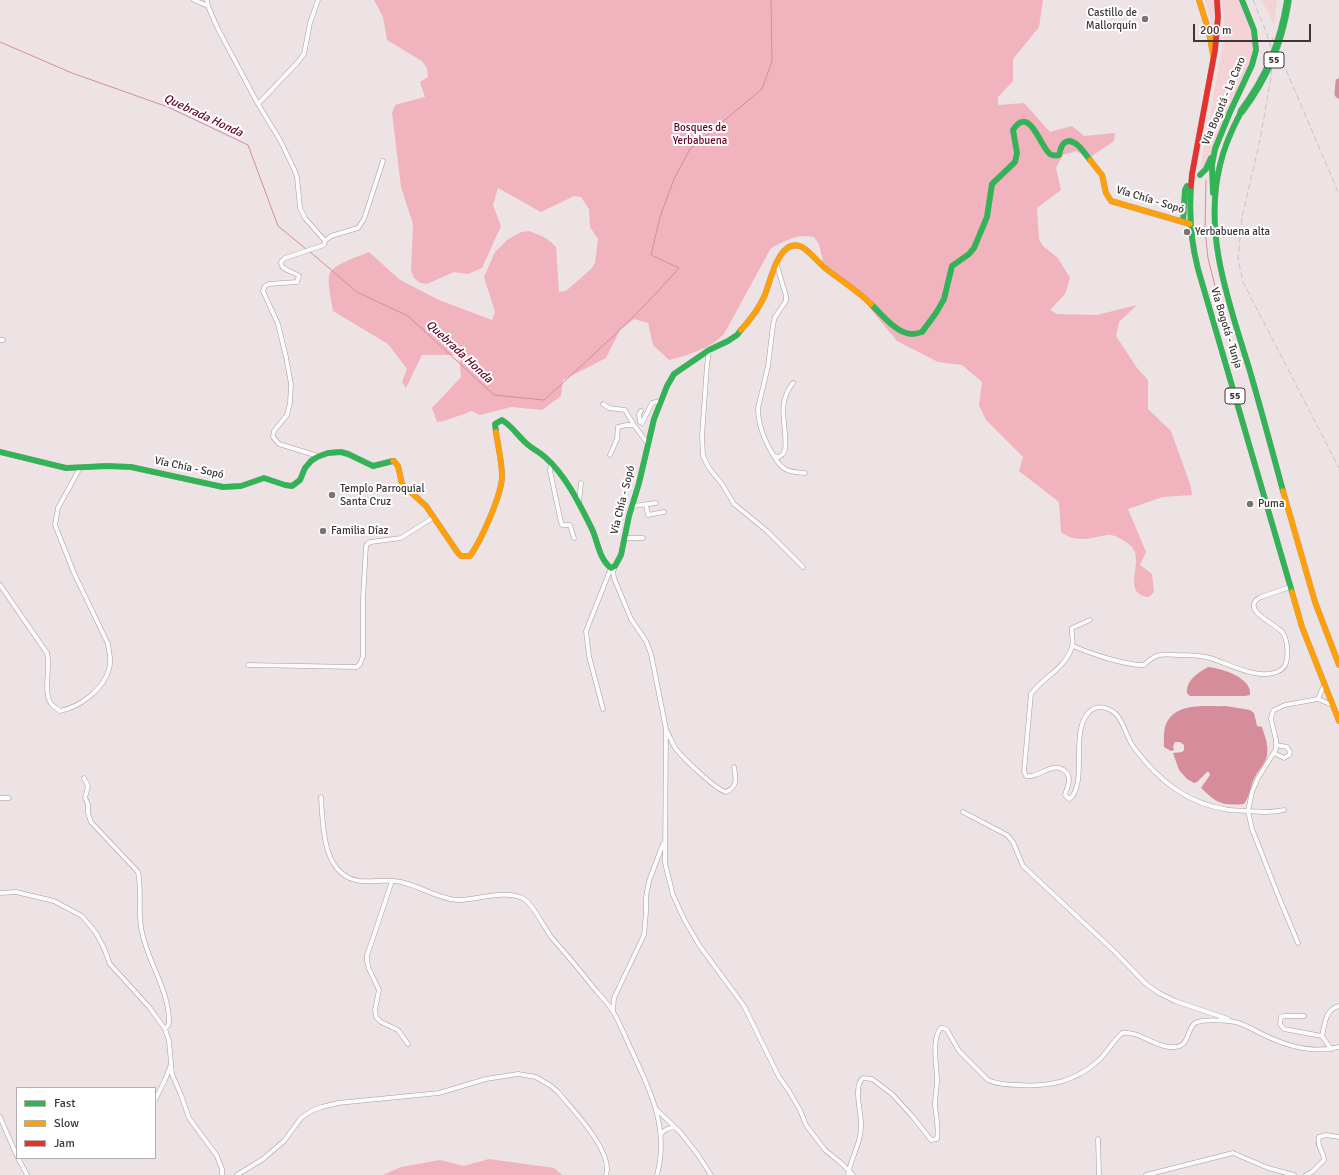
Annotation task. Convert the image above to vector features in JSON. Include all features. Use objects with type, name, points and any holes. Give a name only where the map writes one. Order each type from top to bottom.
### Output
[{"type":"main road","name":"Vía Bogotá - Tunja","points":[[1217,0],[1218,25],[1213,62],[1192,174],[1190,201],[1186,223],[1204,292],[1302,627],[1339,721]]},
{"type":"main road","name":"Vía Bogotá - Tunja","points":[[1288,0],[1283,31],[1274,60],[1259,87],[1241,112],[1229,135],[1220,160],[1215,186],[1216,240],[1228,297],[1310,588],[1339,665]]},
{"type":"main road","name":"55","points":[[1199,1],[1209,32],[1213,62]]},
{"type":"main road","name":"Vía Bogotá - La Caro","points":[[1215,213],[1212,165],[1217,144],[1255,57],[1256,36],[1243,1]]},
{"type":"main road","name":"Vía Chía - Sopó","points":[[0,452],[66,468],[108,466],[140,469],[223,487],[243,486],[259,478],[265,478],[292,486],[301,480],[305,467],[312,460],[322,454],[333,451],[348,453],[372,466],[394,461],[398,466],[398,480],[419,499],[434,517],[458,553],[465,557],[473,553],[478,545],[499,493],[502,476],[495,424],[502,420],[508,424],[523,441],[545,457],[551,464],[579,504],[597,540],[606,566],[613,567],[621,555],[629,516],[633,506],[654,419],[660,401],[674,374],[710,350],[737,335],[754,315],[764,297],[776,262],[788,248],[792,246],[802,247],[824,267],[865,298],[892,325],[907,333],[920,333],[924,330],[941,305],[952,266],[969,254],[974,248],[987,217],[992,184],[1012,166],[1017,157],[1013,130],[1017,124],[1023,122],[1032,124],[1037,130],[1046,150],[1052,156],[1059,154],[1065,142],[1071,141],[1076,144],[1104,178],[1106,196],[1111,201],[1186,223]]},
{"type":"main road","points":[[1200,175],[1208,165],[1217,144]]},
{"type":"main road","points":[[1186,223],[1185,190],[1187,186]]},
{"type":"street","points":[[194,0],[208,6]]},
{"type":"street","points":[[208,0],[208,6],[217,27],[258,104],[280,140],[294,169],[297,177],[302,213],[325,241]]},
{"type":"street","points":[[258,104],[304,54],[310,23],[318,0]]},
{"type":"street","points":[[318,456],[279,444],[272,437],[274,431],[287,415],[290,403],[291,384],[278,324],[263,291],[265,286],[269,284],[296,282],[298,280],[298,274],[283,268],[281,265],[281,262],[285,258],[324,245],[325,241],[331,236],[358,228],[364,219],[383,161]]},
{"type":"street","points":[[776,262],[786,296],[786,301],[775,318],[773,325],[768,366],[758,408],[760,422],[769,446],[781,466],[787,470],[805,472]]},
{"type":"street","points":[[710,350],[707,365],[702,436],[703,456],[709,468],[722,484],[734,504],[767,531],[803,567]]},
{"type":"street","points":[[774,456],[779,457],[785,450],[784,401],[786,391],[793,383]]},
{"type":"street","points":[[641,411],[639,414],[640,422],[642,423],[652,403],[660,401]]},
{"type":"street","points":[[603,404],[609,408],[625,410],[648,444]]},
{"type":"street","points":[[610,455],[617,439],[618,427],[627,424],[634,425]]},
{"type":"street","points":[[551,464],[550,472],[560,522],[562,525],[570,525],[574,538]]},
{"type":"street","points":[[0,585],[47,653],[49,661],[48,691],[52,705],[60,711],[76,706],[104,682],[110,668],[108,644],[74,573],[55,526],[58,508],[80,468]]},
{"type":"street","points":[[579,504],[581,483]]},
{"type":"street","points":[[633,506],[656,503]]},
{"type":"street","points":[[646,505],[648,514],[664,512]]},
{"type":"street","points":[[248,665],[357,667],[363,656],[362,626],[366,546],[371,542],[401,538],[434,517]]},
{"type":"street","points":[[625,538],[643,538]]},
{"type":"street","points":[[603,710],[589,656],[586,631],[613,567]]},
{"type":"street","points":[[613,567],[613,572],[631,619],[646,641],[651,654],[666,729],[664,842],[665,863],[673,895],[684,919],[699,945],[744,1006],[779,1077],[789,1090],[806,1124],[825,1150],[840,1162],[850,1174]]},
{"type":"street","points":[[1073,646],[1100,656],[1133,664],[1144,665],[1153,656],[1193,655],[1209,658],[1233,668],[1253,673],[1275,673],[1285,666],[1287,662],[1288,654],[1285,637],[1276,626],[1260,617],[1254,607],[1257,599],[1290,587]]},
{"type":"street","points":[[1090,620],[1072,628],[1073,646],[1060,667],[1036,687],[1031,694],[1024,771],[1026,776],[1030,777],[1038,775],[1051,767],[1062,769],[1070,778],[1065,795],[1069,799],[1072,797],[1075,794],[1077,784],[1079,743],[1085,717],[1089,711],[1096,707],[1102,706],[1110,709],[1116,714],[1128,739],[1138,753],[1155,772],[1178,792],[1217,808],[1263,812],[1284,810]]},
{"type":"street","points":[[1318,699],[1324,685]]},
{"type":"street","points":[[1298,943],[1252,829],[1248,811],[1255,784],[1274,753],[1276,745],[1271,719],[1274,710],[1285,705],[1318,699],[1333,706]]},
{"type":"street","points":[[666,729],[676,749],[721,791],[726,792],[732,790],[736,785],[734,767]]},
{"type":"street","points":[[1274,753],[1284,758],[1289,755],[1290,752],[1287,748],[1276,745]]},
{"type":"street","points":[[84,778],[88,786],[85,798],[88,802],[88,812],[91,822],[138,872],[140,879],[140,926],[144,941],[162,985],[169,1013],[169,1024],[164,1029]]},
{"type":"street","points":[[321,797],[326,846],[332,861],[344,875],[360,881],[401,882],[449,899],[460,900],[484,896],[503,895],[518,896],[530,904],[546,930],[612,1010],[645,1079],[657,1109],[661,1157],[657,1175]]},
{"type":"street","points":[[0,798],[9,798]]},
{"type":"street","points":[[963,812],[1007,835],[1013,842],[1023,866],[1113,950],[1146,984],[1159,993],[1175,1001],[1243,1024],[1281,1043],[1297,1047],[1324,1050],[1339,1047]]},
{"type":"street","points":[[612,1010],[614,998],[644,935],[646,897],[649,881],[664,842]]},
{"type":"street","points":[[392,881],[367,956],[367,962],[379,990],[375,1010],[376,1017],[381,1022],[398,1030],[408,1044]]},
{"type":"street","points":[[0,893],[16,892],[54,901],[82,916],[96,933],[110,964],[149,1007],[164,1029],[169,1041],[172,1074],[182,1095],[189,1118],[217,1156],[222,1169],[222,1175]]},
{"type":"street","points":[[1322,1036],[1327,1014],[1333,1008],[1339,1006]]},
{"type":"street","points":[[1304,1016],[1281,1017],[1280,1024],[1284,1029],[1322,1036],[1331,1049]]},
{"type":"street","points":[[850,1174],[858,1145],[861,1125],[858,1089],[860,1080],[863,1078],[872,1079],[892,1094],[913,1117],[928,1138],[932,1140],[937,1139],[938,1128],[935,1105],[937,1079],[936,1045],[937,1035],[941,1028],[947,1030],[959,1051],[988,1080],[994,1082],[1044,1086],[1068,1080],[1083,1072],[1099,1061],[1122,1033],[1131,1033],[1155,1043],[1175,1047],[1184,1043],[1195,1023],[1208,1020],[1234,1021]]},
{"type":"street","points":[[156,1098],[171,1065]]},
{"type":"street","points":[[237,1175],[268,1155],[284,1141],[301,1118],[313,1110],[338,1103],[439,1093],[486,1079],[518,1074],[536,1077],[552,1086],[558,1092],[596,1140],[607,1163],[608,1170],[606,1175]]},
{"type":"street","points":[[657,1109],[676,1127],[698,1155],[711,1175]]},
{"type":"street","points":[[0,1117],[16,1153]]},
{"type":"street","points":[[660,1134],[664,1130],[676,1127]]},
{"type":"street","points":[[1306,1175],[1312,1172],[1324,1160],[1324,1156],[1319,1148],[1319,1137],[1326,1135],[1339,1137]]},
{"type":"street","points":[[1098,1139],[1100,1175]]},
{"type":"street","points":[[1146,1175],[1233,1153],[1268,1168],[1294,1175]]},
{"type":"street","points":[[19,1159],[27,1175]]},
{"type":"shaded area","points":[[1205,0],[1214,0],[1214,34]]},
{"type":"shaded area","points":[[1221,0],[1240,0],[1252,36],[1251,60],[1206,165],[1199,175],[1223,44],[1224,24]]},
{"type":"shaded area","points":[[1262,0],[1277,0],[1274,25]]},
{"type":"shaded area","points":[[1208,667],[1220,669],[1241,679],[1250,689],[1250,695],[1190,696],[1187,693],[1188,684],[1197,674]]},
{"type":"shaded area","points":[[1201,706],[1226,706],[1250,710],[1254,713],[1257,726],[1262,727],[1267,743],[1266,759],[1254,778],[1244,804],[1225,804],[1211,797],[1201,788],[1210,775],[1209,772],[1194,783],[1187,779],[1179,770],[1173,753],[1182,752],[1184,750],[1184,745],[1180,742],[1175,742],[1173,746],[1174,750],[1171,751],[1164,747],[1164,734],[1167,722],[1178,711],[1185,708]]},
{"type":"green space","name":"Bosques de Yerbabuena","points":[[374,0],[1043,0],[1039,27],[1013,59],[1013,81],[998,97],[998,105],[1024,103],[1050,132],[1072,126],[1084,136],[1115,133],[1114,141],[1089,158],[1076,151],[1063,155],[1056,168],[1061,190],[1037,208],[1039,239],[1043,246],[1058,258],[1070,278],[1065,294],[1050,310],[1057,314],[1097,315],[1137,305],[1119,322],[1116,336],[1137,368],[1148,380],[1148,409],[1171,431],[1191,487],[1192,495],[1163,497],[1128,509],[1146,552],[1140,565],[1152,574],[1154,592],[1149,597],[1140,595],[1136,590],[1134,584],[1136,561],[1135,553],[1132,547],[1125,541],[1110,535],[1080,539],[1071,537],[1061,532],[1059,502],[1019,471],[1023,457],[986,420],[979,405],[982,382],[962,365],[938,362],[897,341],[849,283],[824,266],[819,244],[814,237],[797,237],[786,240],[771,248],[724,334],[705,348],[691,354],[669,360],[653,345],[648,323],[634,319],[620,330],[606,358],[563,380],[561,396],[542,410],[511,407],[480,415],[472,411],[437,422],[432,408],[461,377],[459,355],[422,355],[406,388],[402,382],[407,369],[388,344],[333,311],[329,281],[329,276],[332,270],[342,263],[369,252],[399,279],[406,283],[439,300],[492,320],[495,312],[484,277],[495,252],[507,240],[521,232],[529,231],[544,237],[556,247],[559,292],[566,291],[591,269],[595,263],[598,239],[590,227],[589,209],[581,197],[574,196],[541,212],[498,188],[493,205],[501,226],[482,268],[468,274],[454,272],[427,284],[420,283],[414,278],[411,271],[413,224],[401,187],[392,113],[395,105],[425,97],[420,82],[428,77],[427,68],[422,61],[387,40],[383,17]]},
{"type":"green space","points":[[489,1159],[554,1168],[562,1175],[383,1175],[401,1167],[440,1160],[464,1166]]},
{"type":"waterway","name":"Quebrada Honda","points":[[309,251],[357,292],[408,316],[494,395],[544,400],[631,319],[679,268],[651,255],[660,217],[674,179],[690,149],[762,89],[772,61],[771,0]]},
{"type":"waterway","name":"Quebrada Honda","points":[[0,42],[72,73],[168,107],[248,145],[278,226],[306,249]]},
{"type":"waterway","points":[[1339,82],[1339,95]]},
{"type":"waterway","points":[[1206,180],[1205,231],[1208,258],[1225,326]]},
{"type":"railway","points":[[1253,0],[1271,47],[1272,66],[1260,140],[1242,217],[1238,259],[1243,282],[1339,468]]},
{"type":"railway","points":[[1272,37],[1339,194]]},
{"type":"traffic: fast","points":[[1213,193],[1212,165],[1215,149],[1252,65],[1256,50],[1254,30],[1242,0]]},
{"type":"traffic: fast","points":[[1241,112],[1258,86],[1272,59],[1277,46],[1288,0]]},
{"type":"traffic: fast","points":[[1241,112],[1234,125],[1220,165],[1216,191],[1216,242],[1227,293],[1283,491]]},
{"type":"traffic: fast","points":[[871,304],[890,323],[901,331],[912,334],[922,332],[944,299],[952,266],[969,254],[974,248],[987,217],[992,184],[1015,162],[1017,153],[1013,130],[1019,123],[1025,122],[1030,124],[1046,150],[1051,155],[1059,155],[1061,147],[1064,143],[1072,141],[1079,146],[1090,160]]},
{"type":"traffic: fast","points":[[1200,175],[1206,169],[1211,158]]},
{"type":"traffic: fast","points":[[1183,222],[1185,190],[1187,186]]},
{"type":"traffic: fast","points":[[1191,186],[1191,228],[1198,269],[1292,592]]},
{"type":"traffic: fast","points":[[496,432],[495,424],[502,420],[509,425],[528,445],[544,456],[560,473],[577,499],[593,532],[603,559],[611,568],[615,566],[621,555],[629,516],[639,483],[654,419],[667,386],[674,374],[709,350],[728,341],[737,335],[741,330]]},
{"type":"traffic: fast","points":[[0,452],[66,468],[107,466],[131,467],[223,487],[241,486],[264,478],[292,486],[300,480],[305,468],[311,461],[328,453],[341,452],[348,454],[373,466],[393,461]]},
{"type":"traffic: slow","points":[[1199,0],[1209,32],[1213,55]]},
{"type":"traffic: slow","points":[[1090,160],[1102,175],[1106,193],[1111,201],[1190,224]]},
{"type":"traffic: slow","points":[[741,330],[754,315],[762,302],[776,263],[787,248],[794,245],[802,247],[825,268],[871,304]]},
{"type":"traffic: slow","points":[[393,461],[398,466],[402,484],[426,506],[458,553],[461,556],[470,556],[480,540],[499,494],[502,476],[496,432]]},
{"type":"traffic: slow","points":[[1283,491],[1315,602],[1339,665]]},
{"type":"traffic: slow","points":[[1292,592],[1302,627],[1339,721]]},
{"type":"traffic: jam","points":[[1191,186],[1215,50],[1218,17],[1217,0]]},
{"type":"place","name":"Castillo de Mallorquín","points":[[1145,19]]},
{"type":"place","name":"Yerbabuena alta","points":[[1187,232]]},
{"type":"place","name":"Templo Parroquial Santa Cruz","points":[[332,495]]},
{"type":"place","name":"Puma","points":[[1250,504]]},
{"type":"place","name":"Familia Díaz","points":[[323,531]]}]
